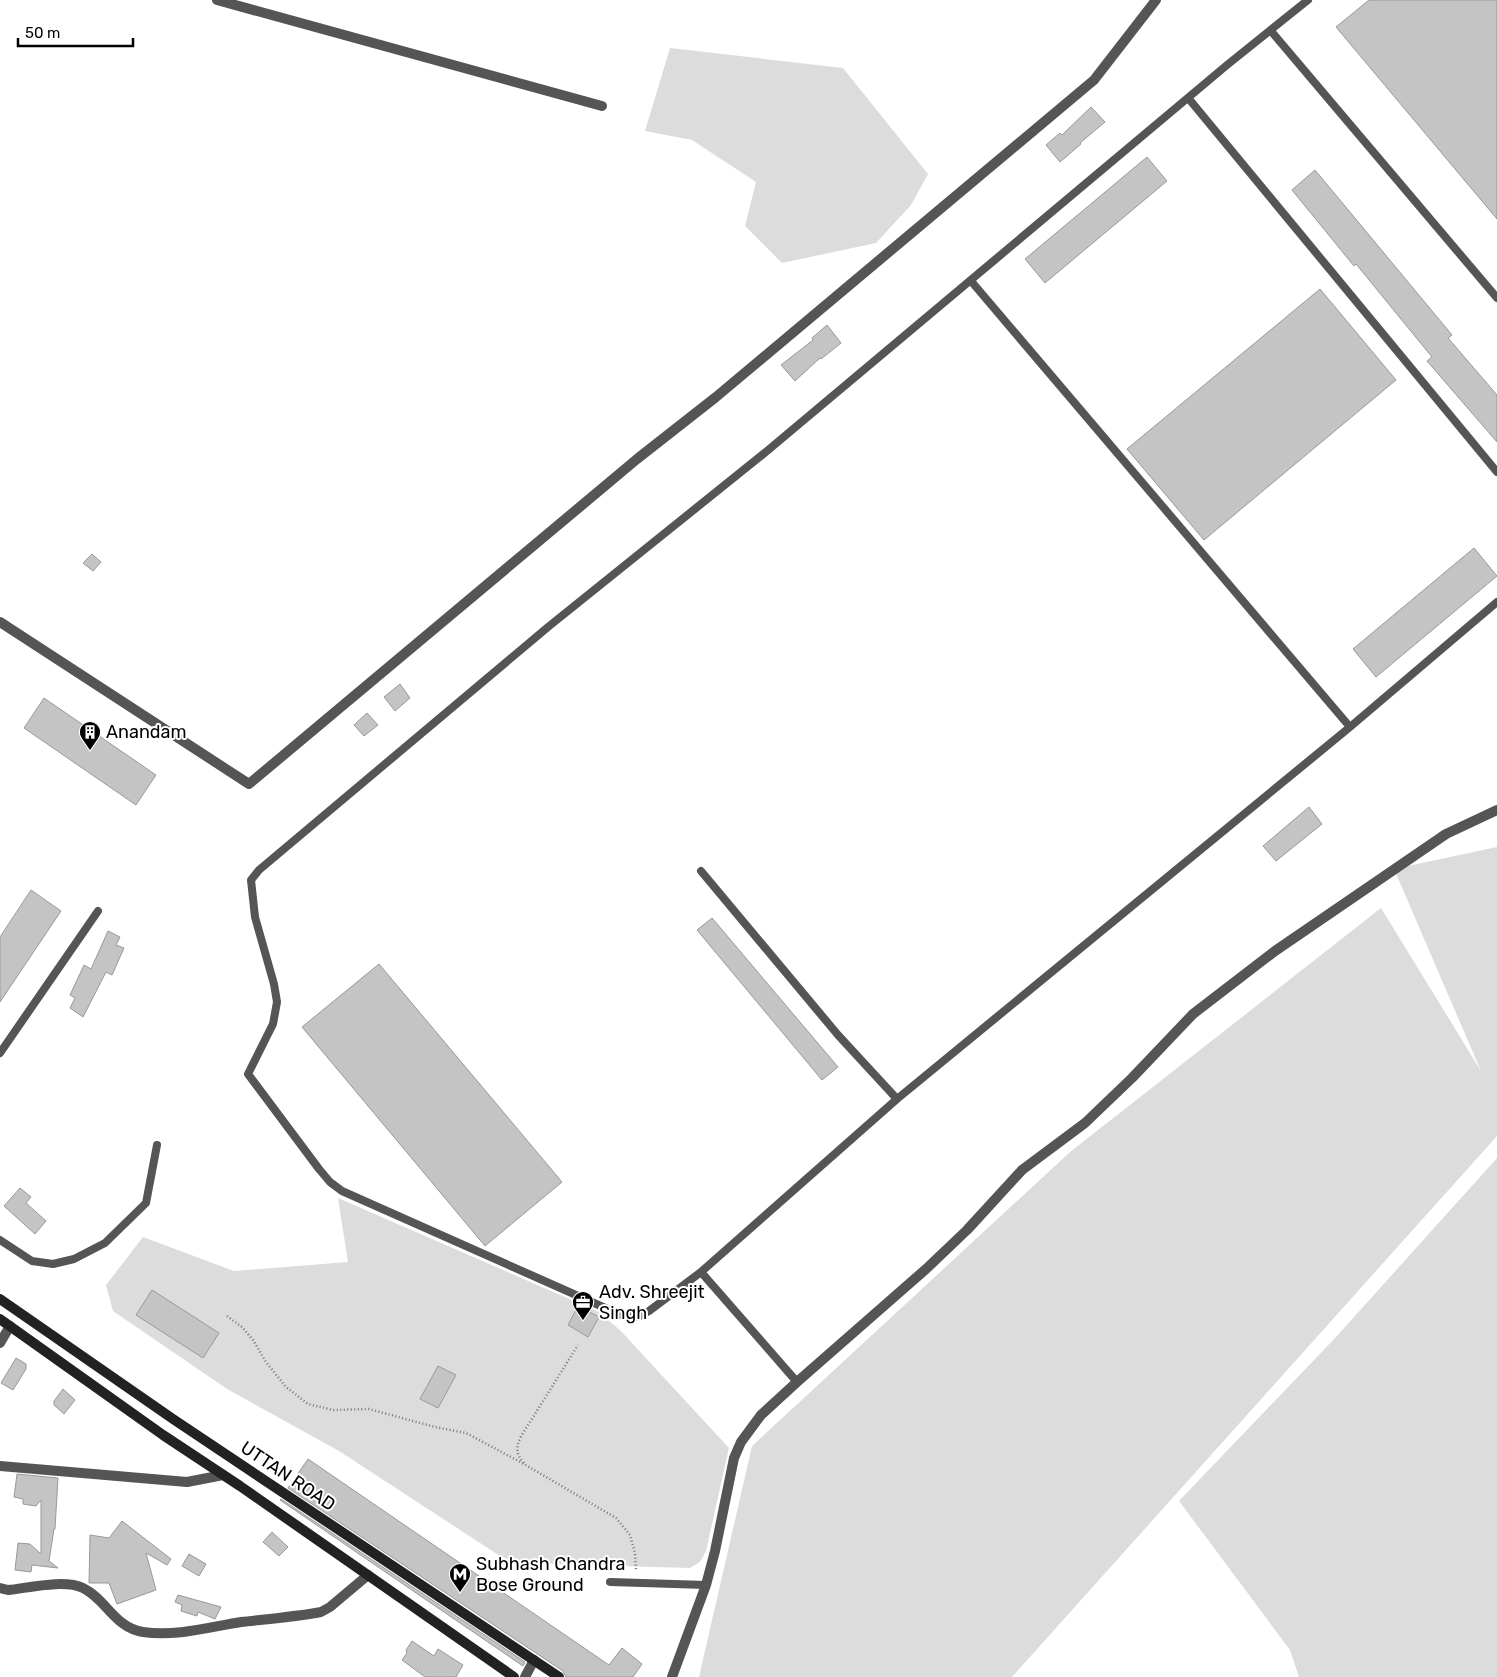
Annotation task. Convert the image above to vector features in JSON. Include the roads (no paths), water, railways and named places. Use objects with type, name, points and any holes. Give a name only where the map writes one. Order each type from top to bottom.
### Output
[{"type":"main road","name":"UTTAN ROAD","points":[[0,1299],[181,1424],[559,1677]]},
{"type":"main road","name":"UTTAN ROAD","points":[[0,1319],[163,1435],[514,1677]]},
{"type":"street","points":[[217,0],[602,106]]},
{"type":"street","points":[[0,622],[249,784],[637,460],[716,397],[1094,80],[1156,0]]},
{"type":"street","points":[[672,1677],[706,1585],[734,1458],[741,1442],[761,1414],[926,1269],[967,1230],[1022,1170],[1085,1123],[1132,1078],[1193,1014],[1275,951],[1446,834],[1497,810]]},
{"type":"street","points":[[0,1343],[10,1326]]},
{"type":"street","points":[[0,1466],[187,1482],[223,1475]]},
{"type":"street","points":[[0,1588],[8,1590],[72,1584],[90,1592],[128,1628],[143,1632],[173,1632],[321,1612],[330,1608],[368,1575]]},
{"type":"street","points":[[525,1677],[534,1660]]},
{"type":"lane","points":[[1308,0],[767,451],[548,627],[258,870],[251,880],[255,917],[278,1002],[273,1024],[248,1074],[330,1182],[342,1191],[621,1315],[638,1317],[649,1311],[701,1272],[897,1099],[1350,727],[1497,602]]},
{"type":"lane","points":[[1271,31],[1497,298]]},
{"type":"lane","points":[[1189,99],[1497,472]]},
{"type":"lane","points":[[971,281],[1350,727]]},
{"type":"lane","points":[[700,871],[838,1034],[897,1099]]},
{"type":"lane","points":[[0,1053],[98,911]]},
{"type":"lane","points":[[0,1240],[32,1262],[53,1264],[74,1259],[105,1243],[146,1203],[157,1145]]},
{"type":"lane","points":[[701,1272],[797,1382]]},
{"type":"lane","points":[[610,1582],[706,1585]]},
{"type":"place","name":"Anandam","points":[[90,751]]},
{"type":"place","name":"Adv. Shreejit Singh","points":[[583,1321]]},
{"type":"place","name":"Subhash Chandra Bose Ground","points":[[460,1593]]}]
